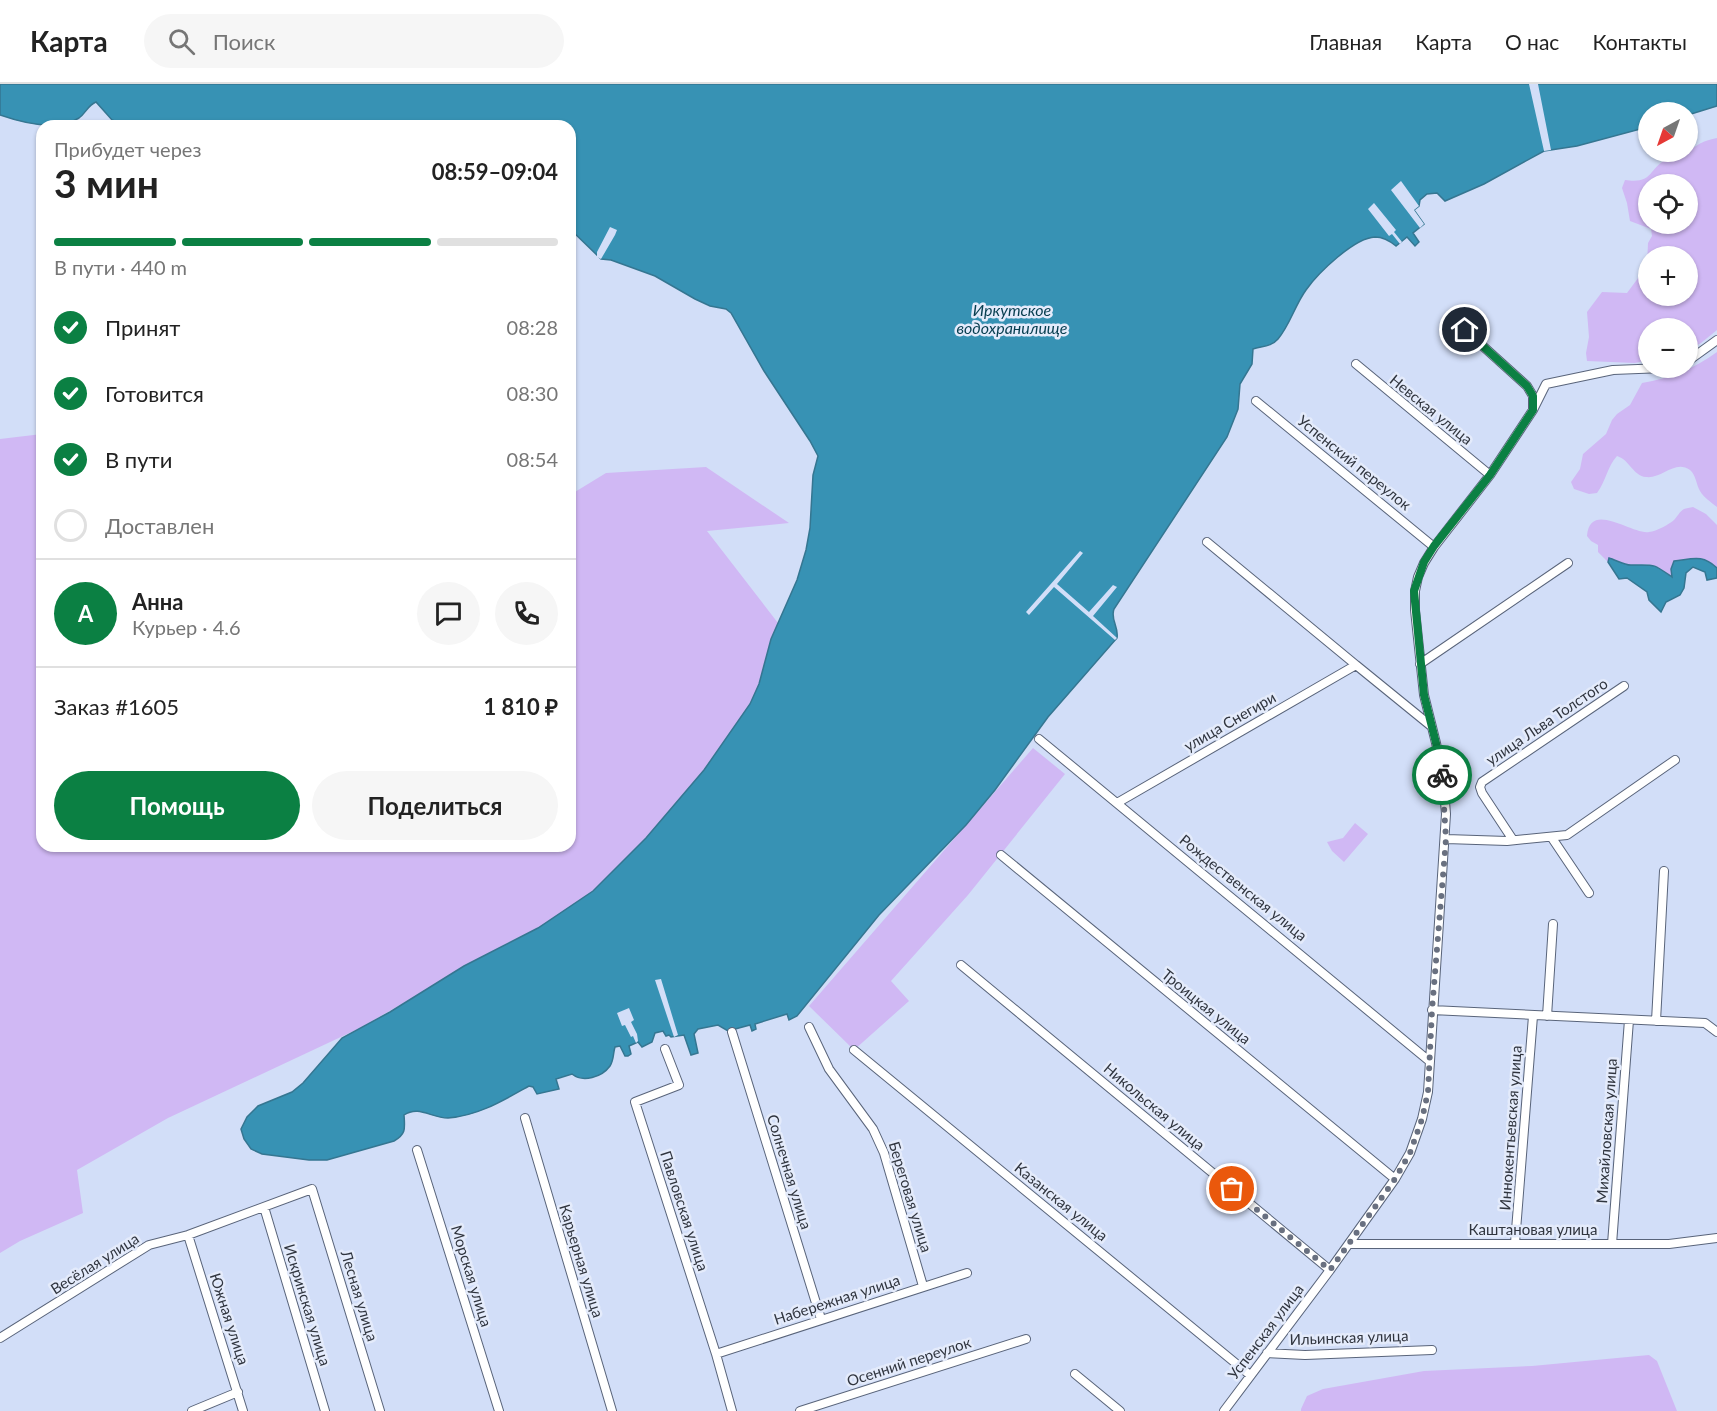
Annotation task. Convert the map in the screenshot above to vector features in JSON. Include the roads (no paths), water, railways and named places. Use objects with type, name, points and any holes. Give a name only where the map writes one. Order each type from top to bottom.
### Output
[{"type":"street","points":[[1465,330],[1527,386],[1533,396],[1533,410]]},
{"type":"street","points":[[1698,354],[1717,340]]},
{"type":"street","name":"Невская улица","points":[[1356,364],[1490,475]]},
{"type":"street","name":"Успенская улица","points":[[1224,1411],[1395,1179],[1410,1153],[1422,1119],[1428,1092],[1428,1060],[1446,839],[1443,777],[1424,695],[1414,591],[1424,562],[1490,475],[1533,410],[1546,384],[1613,370],[1638,369]]},
{"type":"street","name":"Успенский переулок","points":[[1256,401],[1434,546]]},
{"type":"street","points":[[1207,542],[1431,726]]},
{"type":"street","points":[[1420,664],[1568,563]]},
{"type":"street","name":"улица Снегири","points":[[1117,803],[1356,665]]},
{"type":"street","name":"улица Льва Толстого","points":[[1512,840],[1482,793],[1480,787],[1482,782],[1624,686]]},
{"type":"street","name":"Рождественская улица","points":[[1039,738],[1428,1060]]},
{"type":"street","points":[[1446,839],[1512,840],[1568,835],[1675,760]]},
{"type":"street","points":[[1552,838],[1589,893]]},
{"type":"street","name":"Троицкая улица","points":[[1001,855],[1395,1179]]},
{"type":"street","points":[[1656,1021],[1664,871]]},
{"type":"street","points":[[1548,1016],[1553,924]]},
{"type":"street","name":"Никольская улица","points":[[961,964],[1330,1270]]},
{"type":"street","points":[[1432,1010],[1706,1023],[1717,1032]]},
{"type":"street","name":"Иннокентьевская улица","points":[[1515,1243],[1533,1016]]},
{"type":"street","name":"Михайловская улица","points":[[1612,1244],[1629,1020]]},
{"type":"street","name":"Береговая улица","points":[[809,1027],[829,1069],[873,1129],[884,1153],[923,1286]]},
{"type":"street","name":"Солнечная улица","points":[[732,1032],[820,1319]]},
{"type":"street","name":"Павловская улица","points":[[665,1049],[679,1084],[635,1102],[716,1354],[732,1411]]},
{"type":"street","name":"Казанская улица","points":[[854,1050],[1250,1375]]},
{"type":"street","name":"Карьерная улица","points":[[525,1118],[612,1411]]},
{"type":"street","name":"Морская улица","points":[[417,1150],[498,1411]]},
{"type":"street","name":"Весёлая улица","points":[[0,1338],[149,1245],[188,1235],[312,1189]]},
{"type":"street","name":"Лесная улица","points":[[312,1189],[380,1411]]},
{"type":"street","name":"Искринская улица","points":[[264,1208],[325,1411]]},
{"type":"street","name":"Южная улица","points":[[188,1235],[243,1411]]},
{"type":"street","name":"Каштановая улица","points":[[1348,1244],[1669,1244],[1717,1238]]},
{"type":"street","name":"Набережная улица","points":[[716,1354],[967,1273]]},
{"type":"street","name":"Осенний переулок","points":[[800,1411],[1026,1339]]},
{"type":"street","name":"Ильинская улица","points":[[1267,1353],[1305,1355],[1432,1350]]},
{"type":"street","points":[[1075,1374],[1120,1411]]},
{"type":"street","points":[[192,1411],[238,1392]]},
{"type":"water","name":"Иркутское водохранилище","points":[[0,84],[1717,84],[1717,106],[1698,112],[1698,102],[1638,102],[1638,130],[1577,146],[1544,151],[1484,184],[1445,201],[1437,193],[1427,194],[1414,210],[1424,224],[1413,233],[1419,242],[1415,246],[1407,237],[1396,246],[1381,238],[1366,239],[1347,250],[1319,275],[1306,290],[1278,339],[1269,345],[1253,349],[1252,364],[1240,384],[1238,409],[1227,437],[1114,609],[1117,638],[1048,717],[995,790],[966,825],[879,915],[797,1016],[789,1020],[787,1014],[755,1024],[756,1029],[752,1031],[750,1025],[728,1031],[718,1025],[698,1029],[694,1034],[698,1053],[691,1055],[684,1035],[671,1037],[666,1036],[663,1031],[655,1033],[652,1042],[642,1047],[638,1042],[629,1046],[631,1054],[628,1056],[625,1056],[620,1046],[615,1047],[610,1066],[597,1076],[581,1078],[572,1074],[556,1079],[559,1089],[537,1094],[533,1087],[529,1086],[490,1106],[459,1117],[448,1118],[410,1112],[404,1115],[403,1133],[394,1141],[327,1160],[262,1154],[251,1149],[241,1129],[247,1117],[258,1106],[292,1092],[303,1083],[342,1038],[390,1012],[464,966],[538,928],[593,891],[646,838],[704,770],[750,704],[759,684],[771,639],[797,580],[806,550],[810,528],[813,475],[818,456],[764,371],[731,313],[726,309],[710,306],[695,299],[655,276],[611,260],[601,259],[576,235],[576,120],[112,120],[96,102],[74,120],[36,120],[36,124],[0,115]]},
{"type":"water","points":[[1609,558],[1627,565],[1654,566],[1672,577],[1671,569],[1674,561],[1702,559],[1717,568],[1717,578],[1707,580],[1705,572],[1693,567],[1686,573],[1684,588],[1680,595],[1666,602],[1661,612],[1649,600],[1647,592],[1627,578],[1619,579],[1608,562]]}]
